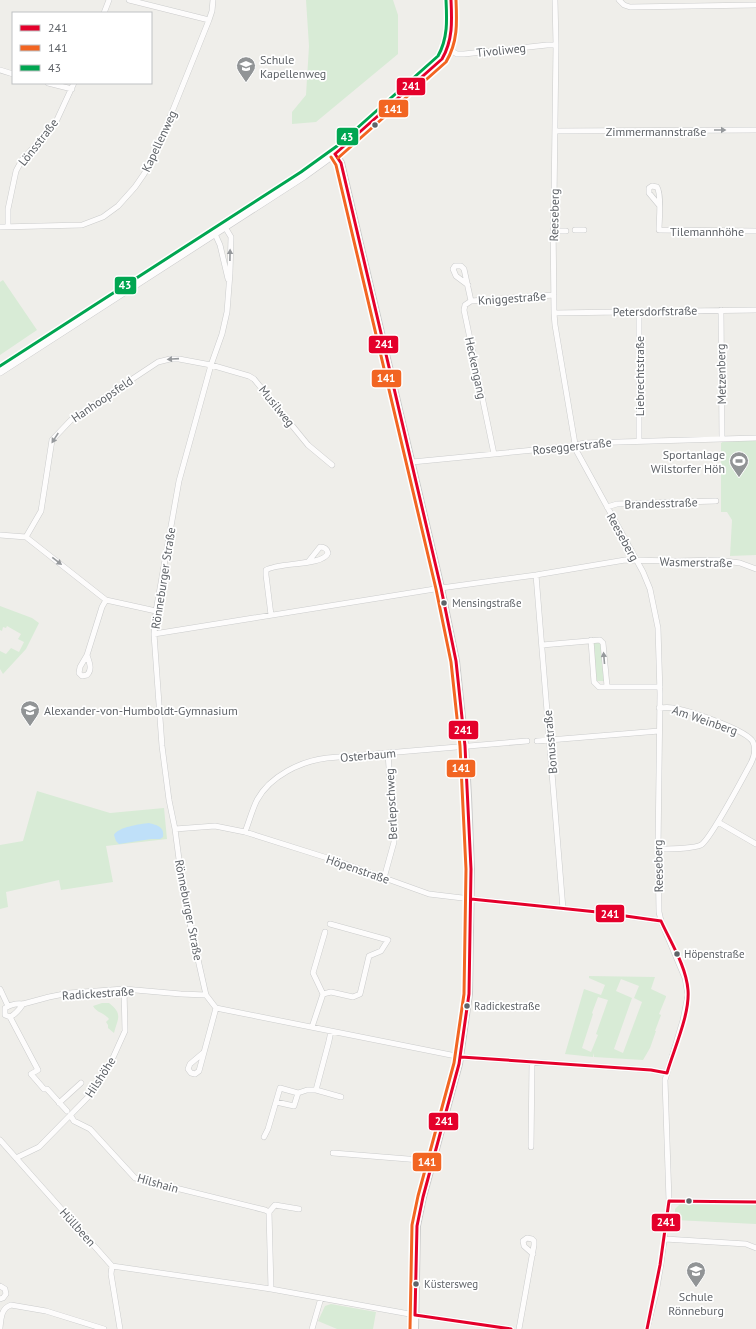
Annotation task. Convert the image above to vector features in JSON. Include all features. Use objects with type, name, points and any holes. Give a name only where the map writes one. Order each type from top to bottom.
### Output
[{"type":"main road","points":[[0,372],[311,172],[335,154],[440,60],[448,49],[452,36],[451,0]]},
{"type":"street","points":[[104,12],[109,0]]},
{"type":"street","points":[[129,0],[209,20]]},
{"type":"street","name":"Kapellenweg","points":[[0,227],[82,225],[103,217],[118,206],[135,187],[156,152],[209,20],[213,0]]},
{"type":"street","name":"Reeseberg","points":[[555,0],[556,45],[553,231],[554,313],[578,456],[643,572],[650,589],[657,620],[660,687],[658,848],[659,912],[661,921],[682,970],[688,991],[683,1020],[667,1072],[665,1087],[669,1201],[665,1240],[656,1292],[647,1329]]},
{"type":"street","points":[[619,0],[624,5],[630,7],[756,5]]},
{"type":"street","name":"Tivoliweg","points":[[448,49],[457,54],[464,54],[556,45]]},
{"type":"street","points":[[0,70],[12,74]]},
{"type":"street","points":[[52,84],[72,89]]},
{"type":"street","name":"Lönsstraße","points":[[8,227],[8,209],[16,171],[22,160],[55,124],[74,84]]},
{"type":"street","name":"Zimmermannstraße","points":[[555,132],[756,130]]},
{"type":"street","points":[[335,154],[341,163],[442,588],[456,661],[465,746],[471,843],[470,985],[461,1057],[423,1197],[416,1234],[415,1329]]},
{"type":"street","name":"Tilemannhöhe","points":[[659,205],[659,230],[756,231]]},
{"type":"street","name":"Rönneburger Straße","points":[[206,995],[184,897],[175,829],[169,800],[162,746],[154,634],[156,611],[179,481],[211,365],[222,334],[227,312],[231,238],[225,227]]},
{"type":"street","points":[[575,230],[584,230]]},
{"type":"street","points":[[553,231],[566,231]]},
{"type":"street","name":"Rönneburger Straße","points":[[215,234],[220,245],[229,284]]},
{"type":"street","name":"Heckengang","points":[[468,285],[471,301],[465,305],[464,310],[494,454]]},
{"type":"street","name":"Kniggestraße","points":[[471,301],[554,295]]},
{"type":"street","name":"Metzenberg","points":[[721,310],[722,438]]},
{"type":"street","name":"Petersdorfstraße","points":[[554,313],[756,310]]},
{"type":"street","name":"Liebrechtstraße","points":[[639,312],[639,441]]},
{"type":"street","name":"Hanhoopsfeld","points":[[26,537],[41,511],[52,440],[70,420],[158,362],[170,358],[211,365]]},
{"type":"street","name":"Musilweg","points":[[211,365],[249,376],[254,379],[308,445],[332,465]]},
{"type":"street","name":"Roseggerstraße","points":[[412,462],[565,447],[584,443],[756,438]]},
{"type":"street","name":"Brandesstraße","points":[[607,508],[617,504],[716,501]]},
{"type":"street","points":[[0,535],[26,537],[106,600],[156,611]]},
{"type":"street","points":[[154,634],[442,588],[536,576],[625,560],[636,560]]},
{"type":"street","name":"Wasmerstraße","points":[[636,560],[718,560],[740,563],[756,569]]},
{"type":"street","points":[[271,615],[266,570],[271,567],[308,562]]},
{"type":"street","name":"Bonusstraße","points":[[536,576],[563,909]]},
{"type":"street","points":[[87,655],[102,607],[106,600]]},
{"type":"street","points":[[591,640],[594,682],[599,687],[660,687]]},
{"type":"street","points":[[542,645],[600,640],[603,643],[607,686]]},
{"type":"street","name":"Am Weinberg","points":[[658,848],[689,847],[700,845],[706,841],[754,758],[755,753],[753,742],[738,731],[710,719],[677,709],[660,708]]},
{"type":"street","points":[[537,740],[659,731]]},
{"type":"street","name":"Osterbaum","points":[[245,832],[259,797],[268,786],[287,771],[300,765],[319,759],[527,741]]},
{"type":"street","name":"Berlepschweg","points":[[384,878],[394,842],[388,753]]},
{"type":"street","points":[[718,822],[756,844]]},
{"type":"street","name":"Höpenstraße","points":[[175,829],[215,826],[245,832],[340,862],[429,894],[661,921]]},
{"type":"street","points":[[323,994],[331,992],[353,997],[360,994],[369,956],[381,951],[388,940],[330,924]]},
{"type":"street","points":[[312,1027],[323,994],[313,973],[325,932]]},
{"type":"street","points":[[0,989],[8,1006],[5,1008],[5,1015],[10,1017],[38,1070],[31,1074],[68,1113]]},
{"type":"street","name":"Radickestraße","points":[[8,1006],[70,993],[124,989],[206,995]]},
{"type":"street","name":"Hilshöhe","points":[[16,1158],[39,1147],[68,1113],[91,1094],[111,1062],[125,1031],[124,989]]},
{"type":"street","points":[[206,995],[216,1008],[461,1057],[667,1072]]},
{"type":"street","name":"Radickestraße","points":[[10,1017],[16,1013],[23,1004]]},
{"type":"street","points":[[203,1053],[216,1008]]},
{"type":"street","points":[[316,1090],[330,1032]]},
{"type":"street","points":[[531,1147],[532,1062]]},
{"type":"street","points":[[59,1103],[81,1084]]},
{"type":"street","points":[[264,1137],[268,1129],[280,1088],[298,1093],[307,1090],[316,1090],[341,1097]]},
{"type":"street","points":[[276,1102],[294,1106],[298,1093]]},
{"type":"street","name":"Hilshain","points":[[68,1113],[74,1121],[90,1129],[135,1178],[266,1210],[269,1212]]},
{"type":"street","name":"Hüllbeen","points":[[0,1140],[112,1266]]},
{"type":"street","points":[[333,1153],[433,1161]]},
{"type":"street","points":[[669,1201],[756,1202]]},
{"type":"street","points":[[271,1289],[269,1212],[275,1205],[299,1209]]},
{"type":"street","points":[[665,1240],[746,1244],[756,1248]]},
{"type":"street","points":[[519,1329],[533,1254]]},
{"type":"street","points":[[120,1329],[111,1274],[112,1266],[271,1289],[415,1315],[512,1329]]},
{"type":"street","points":[[0,1286],[5,1289],[6,1292],[3,1298],[0,1299]]},
{"type":"street","points":[[312,1329],[321,1298]]},
{"type":"street","points":[[0,1328],[2,1313],[6,1308],[13,1305],[46,1311],[104,1329]]},
{"type":"green space","points":[[306,0],[393,0],[398,15],[398,54],[316,122],[292,124],[292,112],[306,95],[309,46]]},
{"type":"green space","points":[[3,280],[37,330],[0,355],[0,282]]},
{"type":"green space","name":"Sportanlage Wilstorfer Höh","points":[[756,440],[756,555],[730,556],[732,520],[727,512],[721,512],[721,443],[724,441]]},
{"type":"green space","points":[[0,606],[32,618],[39,623],[26,649],[3,674],[0,669],[0,651],[6,654],[11,648],[19,652],[24,642],[18,639],[21,634],[7,626],[6,628],[3,627],[2,631],[0,630]]},
{"type":"green space","points":[[601,642],[604,681],[596,681],[593,643]]},
{"type":"green space","points":[[37,791],[110,813],[164,808],[167,839],[106,846],[113,882],[61,890],[59,880],[6,892],[8,907],[0,909],[0,845],[23,841]]},
{"type":"green space","points":[[589,976],[655,977],[651,989],[666,997],[659,1014],[661,1015],[650,1048],[643,1060],[594,1057],[594,1053],[593,1057],[565,1054],[584,989],[601,995],[605,985],[589,978]],"holes":[[[621,979],[639,986],[634,998],[642,1002],[623,1053],[614,1049],[632,998],[616,991]],[[598,997],[608,1000],[596,1034],[598,1035],[591,1052],[582,1048]]]},
{"type":"green space","points":[[102,1003],[109,1003],[118,1013],[118,1020],[114,1033],[108,1028],[106,1022],[109,1019],[96,1010],[93,1006]]},
{"type":"green space","points":[[680,1204],[756,1205],[756,1224],[675,1220],[675,1209]]},
{"type":"green space","points":[[331,1304],[376,1312],[373,1329],[337,1329],[318,1321],[325,1306]]},
{"type":"water","points":[[149,823],[162,829],[163,837],[160,839],[119,844],[116,841],[114,835],[116,832],[130,826]]},
{"type":"transit line","name":"43","points":[[0,366],[301,172],[337,146],[438,56],[445,36],[447,22],[446,0]]},
{"type":"transit line","name":"241","points":[[335,154],[442,59],[446,52],[450,38],[451,0]]},
{"type":"transit line","name":"141","points":[[338,158],[446,62],[455,39],[456,0]]},
{"type":"transit line","name":"241","points":[[335,154],[341,163],[441,588],[456,661],[465,746],[471,869],[469,994],[459,1064],[423,1197],[417,1226],[415,1315]]},
{"type":"transit line","name":"141","points":[[331,157],[336,165],[436,589],[451,662],[460,746],[466,869],[464,994],[454,1063],[418,1196],[412,1225],[410,1329]]},
{"type":"transit line","name":"241","points":[[461,1057],[651,1070],[667,1073],[681,1032],[687,1010],[688,999],[687,981],[684,972],[678,955],[661,921],[597,912],[471,899]]},
{"type":"transit line","name":"241","points":[[647,1329],[660,1265],[669,1201],[756,1202]]},
{"type":"transit line","name":"241","points":[[415,1315],[511,1329]]},
{"type":"place","name":"Schule Kapellenweg","points":[[246,83]]},
{"type":"place","name":"Sportanlage Wilstorfer Höh","points":[[739,478]]},
{"type":"place","name":"Mensingstraße","points":[[444,603]]},
{"type":"place","name":"Alexander-von-Humboldt-Gymnasium","points":[[30,727]]},
{"type":"place","name":"Höpenstraße","points":[[677,954]]},
{"type":"place","name":"Radickestraße","points":[[467,1006]]},
{"type":"place","name":"Küstersweg","points":[[416,1284]]},
{"type":"place","name":"Schule Rönneburg","points":[[696,1288]]}]
